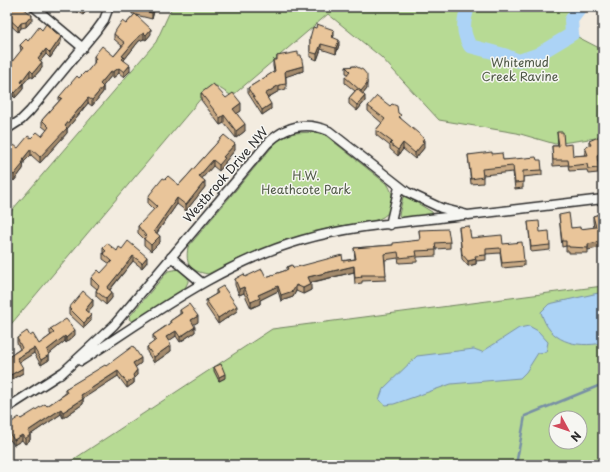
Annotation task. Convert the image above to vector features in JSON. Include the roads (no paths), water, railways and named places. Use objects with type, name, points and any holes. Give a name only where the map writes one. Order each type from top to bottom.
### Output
[{"type":"street","points":[[34,7],[83,48]]},
{"type":"street","points":[[7,129],[22,120],[30,112],[100,26],[110,7]]},
{"type":"street","name":"Westbrook Drive NW","points":[[60,374],[114,325],[267,144],[280,132],[287,129],[301,126],[315,126],[329,131],[399,187],[433,205],[468,214]]},
{"type":"street","points":[[390,225],[399,187]]},
{"type":"street","name":"Westbrook Drive NW","points":[[7,408],[202,283],[264,253],[301,240],[338,231],[468,214],[603,199]]},
{"type":"street","points":[[172,257],[202,283]]},
{"type":"water","points":[[603,292],[603,343],[583,344],[564,341],[550,330],[545,322],[541,312],[549,304]]},
{"type":"water","points":[[529,326],[538,331],[548,342],[546,352],[538,353],[526,372],[520,378],[451,384],[394,404],[385,405],[379,400],[383,389],[417,356],[474,349],[482,352],[519,328]]},
{"type":"waterway","points":[[468,7],[464,27],[467,41],[470,46],[504,55],[519,61],[537,55],[572,34],[571,20],[581,7]]},
{"type":"waterway","points":[[516,465],[525,416],[603,384]]},
{"type":"park label","name":"Whitemud Creek Ravine","points":[[520,70]]},
{"type":"park label","name":"H.W. Heathcote Park","points":[[306,183]]}]
